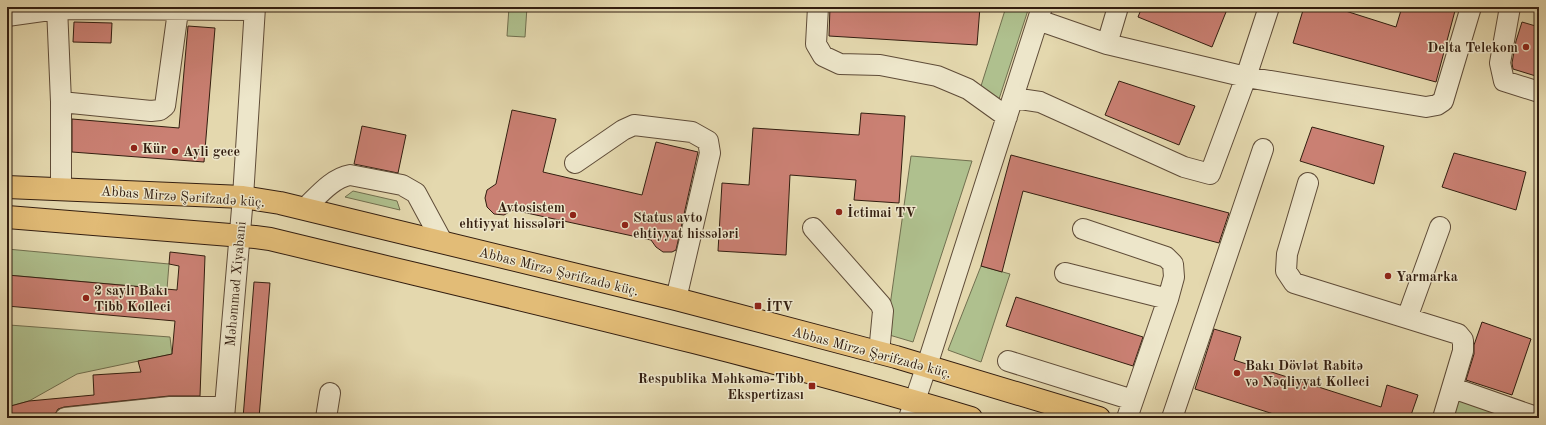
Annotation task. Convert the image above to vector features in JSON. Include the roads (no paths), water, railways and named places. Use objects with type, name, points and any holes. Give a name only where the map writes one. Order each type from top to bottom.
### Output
[{"type":"main road","name":"Abbas Mirzə Şərifzadə küç.","points":[[7,187],[243,197],[304,208],[676,299],[926,366],[1099,418]]},
{"type":"main road","points":[[7,217],[270,239],[662,335],[912,410],[971,418]]},
{"type":"street","points":[[818,7],[816,44],[823,56],[840,64],[880,65],[936,76],[968,89],[1007,117]]},
{"type":"street","points":[[1107,44],[1118,7]]},
{"type":"street","points":[[1013,98],[1040,102],[1184,167],[1210,174],[1246,77],[1269,7]]},
{"type":"street","points":[[912,410],[1040,14],[1107,44],[1246,77],[1426,107],[1437,105],[1443,101],[1471,7]]},
{"type":"street","points":[[1510,7],[1500,62],[1504,81],[1539,92]]},
{"type":"street","points":[[57,8],[61,102],[61,189]]},
{"type":"street","points":[[7,16],[57,8],[178,10],[255,9]]},
{"type":"street","name":"Məhəmməd Xiyabani","points":[[224,412],[243,197],[255,9]]},
{"type":"street","points":[[61,102],[151,111],[160,110],[165,106],[178,10]]},
{"type":"street","points":[[575,163],[623,130],[634,125],[692,132],[708,141],[710,153],[676,299]]},
{"type":"street","points":[[1172,418],[1263,149]]},
{"type":"street","points":[[304,208],[342,176],[350,175],[402,185],[416,193],[443,243]]},
{"type":"street","points":[[1308,183],[1287,254],[1286,271],[1294,283],[1458,334],[1463,340],[1463,351],[1443,418]]},
{"type":"street","points":[[1407,318],[1440,227]]},
{"type":"street","points":[[813,228],[881,306],[883,311],[879,353]]},
{"type":"street","points":[[1008,361],[1130,409],[1168,299],[1174,277],[1173,264],[1166,257],[1083,229]]},
{"type":"street","points":[[1065,272],[1168,299]]},
{"type":"street","points":[[1453,388],[1539,417]]},
{"type":"street","points":[[326,418],[330,393]]},
{"type":"street","points":[[65,418],[224,412]]},
{"type":"place","name":"Delta Telekom","points":[[1526,47]]},
{"type":"place","name":"Kür","points":[[134,148]]},
{"type":"place","name":"Ayli gece","points":[[175,151]]},
{"type":"place","name":"İctimai TV","points":[[839,212]]},
{"type":"place","name":"Avtosistem ehtiyyat hissələri","points":[[573,215]]},
{"type":"place","name":"Status avto ehtiyyat hissələri","points":[[625,225]]},
{"type":"place","name":"Yarmarka","points":[[1388,276]]},
{"type":"place","name":"2 saylı Bakı Tibb Kolleci","points":[[86,298]]},
{"type":"place","name":"İTV","points":[[758,306]]},
{"type":"place","name":"Bakı Dövlət Rabitə və Nəqliyyat Kolleci","points":[[1237,373]]},
{"type":"place","name":"Respublika Məhkəmə-Tibb Ekspertizası","points":[[812,386]]}]
